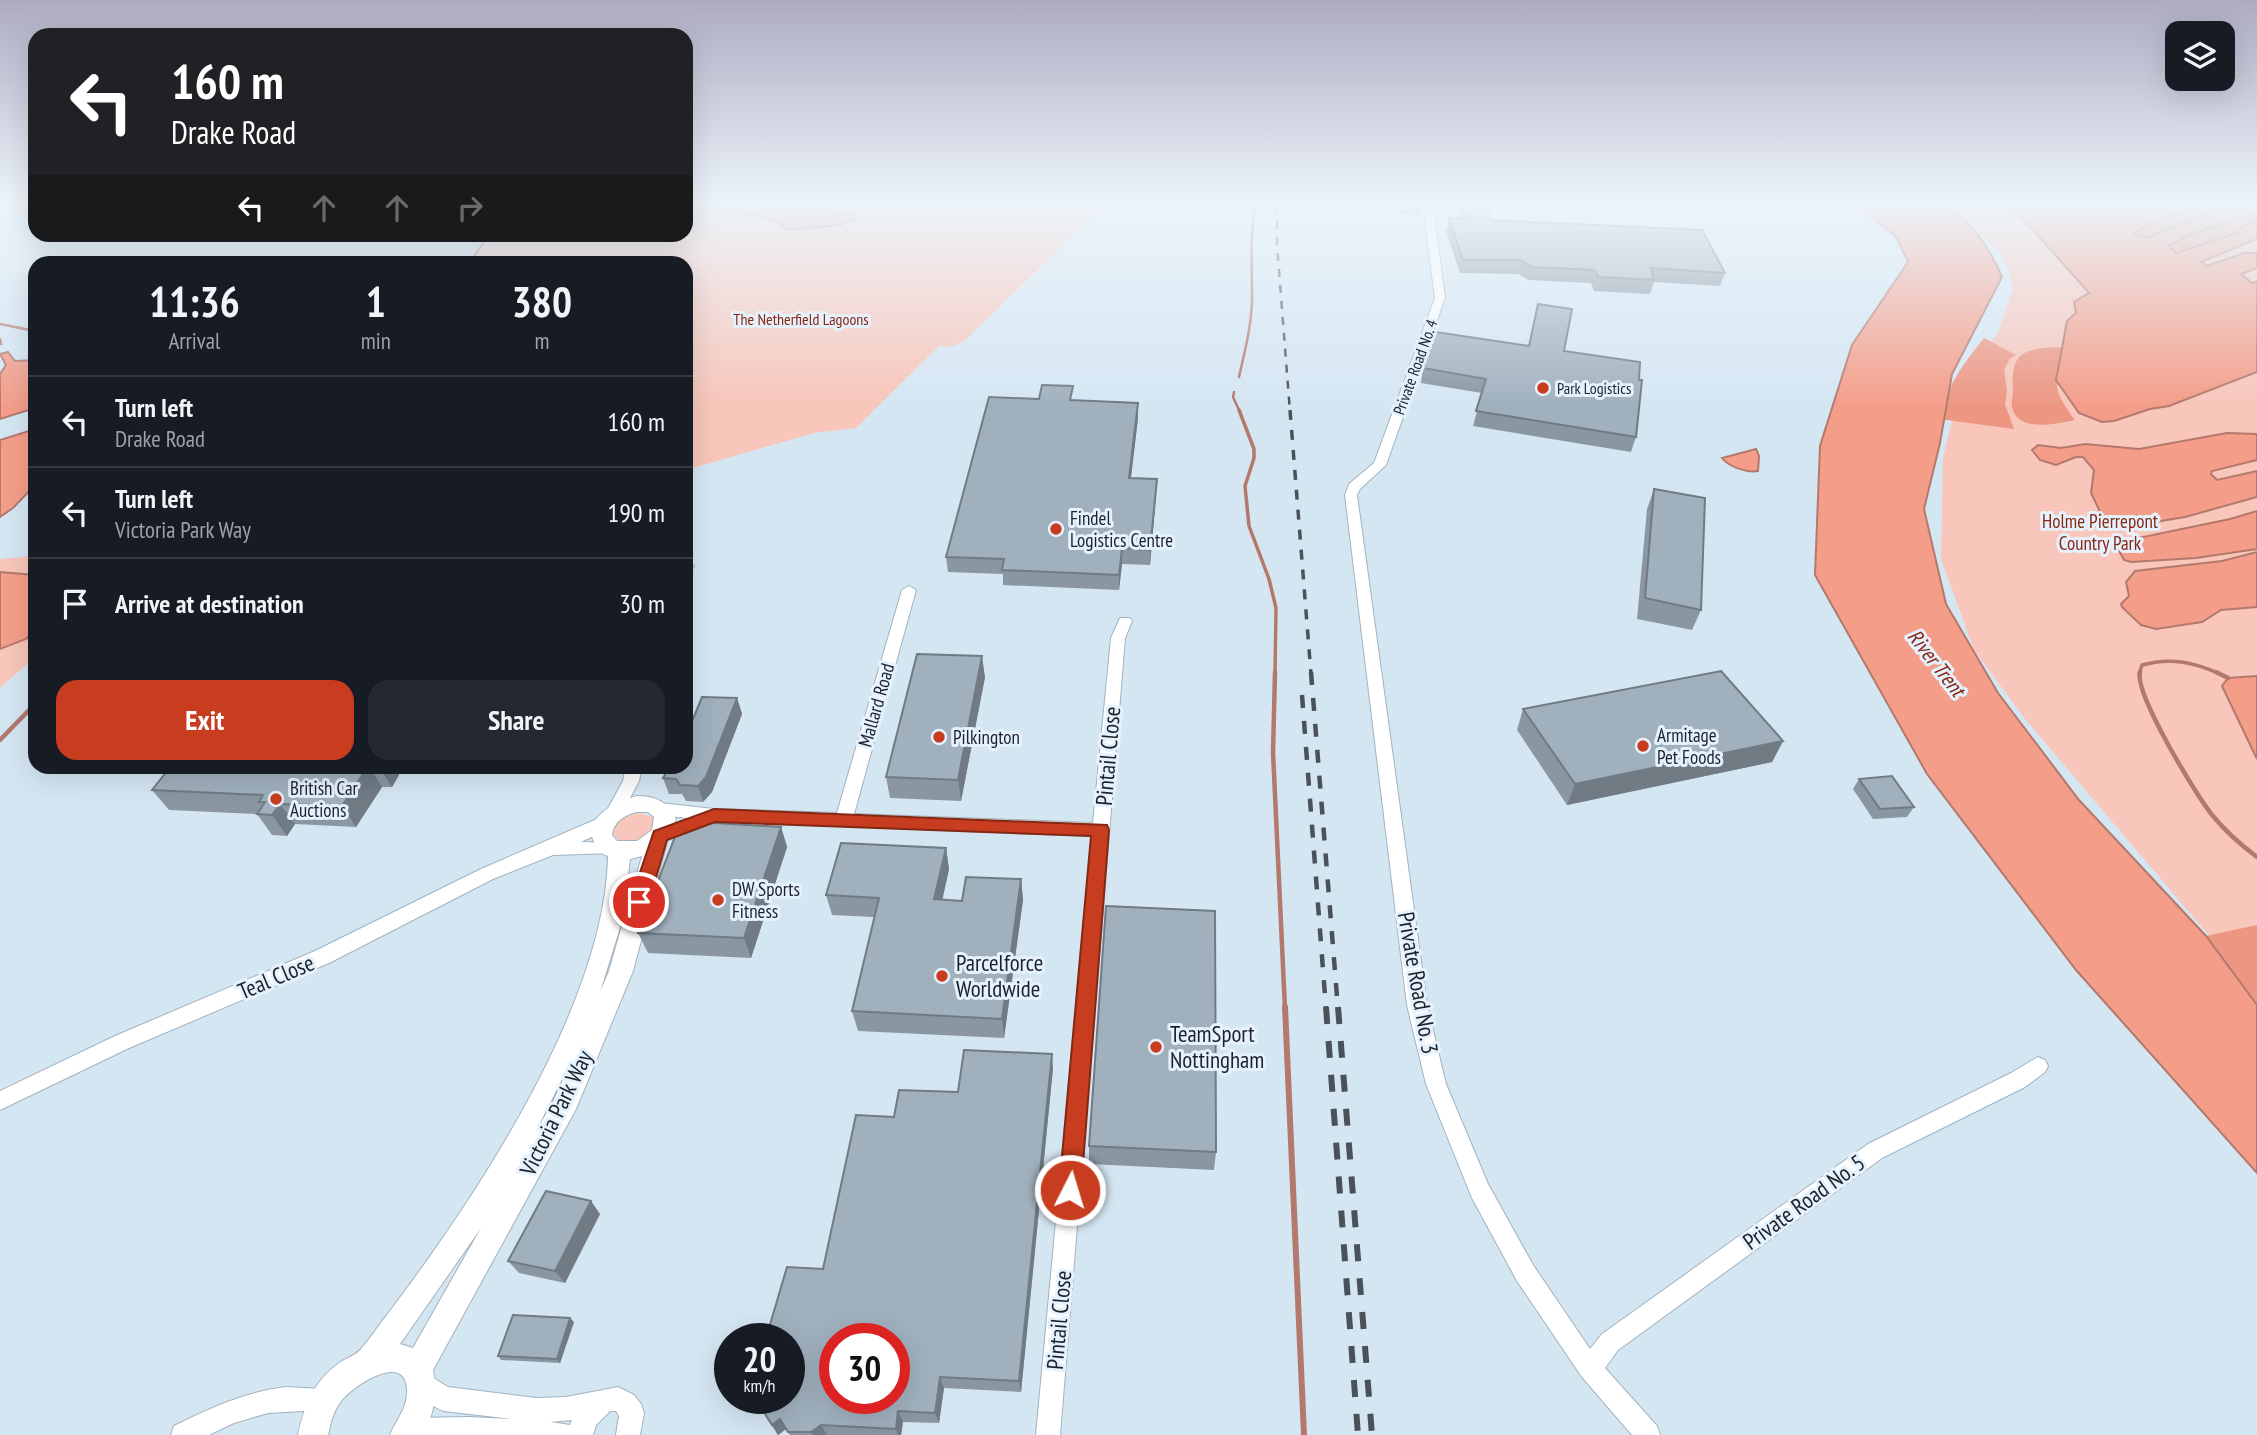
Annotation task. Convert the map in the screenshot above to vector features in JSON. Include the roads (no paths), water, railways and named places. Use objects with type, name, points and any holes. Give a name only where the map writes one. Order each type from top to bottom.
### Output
[{"type":"street","name":"Private Road No. 4","points":[[1366,479],[1380,465],[1440,298],[1437,272]]},
{"type":"street","name":"Private Road No. 3","points":[[1366,479],[1354,486],[1351,495],[1417,1005],[1433,1071],[1480,1191],[1525,1273],[1590,1369],[1648,1435]]},
{"type":"street","name":"Mallard Road","points":[[844,820],[909,590]]},
{"type":"street","name":"Pintail Close","points":[[1048,1435],[1118,638],[1125,621]]},
{"type":"street","points":[[658,837],[666,819],[633,774],[601,835],[604,843],[614,850],[631,852],[645,847],[658,837],[714,815]]},
{"type":"street","points":[[609,818],[626,806],[654,806],[714,815],[1101,830]]},
{"type":"street","name":"Teal Close","points":[[0,1101],[121,1042],[322,957],[487,874],[550,849],[609,818]]},
{"type":"street","name":"Victoria Park Way","points":[[407,1432],[421,1406],[420,1377],[564,1110],[621,971],[658,837]]},
{"type":"street","name":"Teal Close","points":[[550,849],[614,850]]},
{"type":"street","name":"Victoria Park Way","points":[[313,1435],[313,1424],[323,1401],[340,1379],[371,1360],[470,1223],[555,1070],[592,985],[614,911],[619,887],[614,850]]},
{"type":"street","name":"Private Road No. 5","points":[[1590,1369],[1610,1342],[1875,1151],[2018,1080],[2038,1066]]},
{"type":"street","points":[[371,1360],[390,1357],[406,1360],[444,1399],[536,1410],[566,1409],[615,1398],[629,1406],[632,1413],[628,1435]]},
{"type":"street","points":[[183,1435],[248,1405],[273,1399],[306,1398],[323,1401]]},
{"type":"street","points":[[581,1435],[583,1420],[596,1404]]},
{"type":"street","points":[[407,1432],[469,1429],[565,1435]]},
{"type":"water","name":"River Trent","points":[[1901,272],[2000,272],[2002,277],[1952,374],[1940,443],[1924,509],[1946,604],[1998,693],[2079,800],[2206,936],[2257,1005],[2257,1173],[2076,970],[1927,774],[1815,575],[1820,446],[1852,345]]},
{"type":"water","points":[[2070,272],[2246,272],[2241,274],[2252,283],[2257,281],[2257,372],[2169,406],[2150,409],[2114,421],[2102,422],[2079,413],[2056,380],[2067,321],[2076,313],[2074,302],[2089,293]]},
{"type":"water","points":[[8,352],[15,361],[28,360],[28,410],[0,419],[0,374],[6,365],[0,354]]},
{"type":"water","points":[[28,431],[28,492],[0,517],[0,440]]},
{"type":"water","points":[[2227,433],[2257,434],[2257,460],[2212,471],[2211,474],[2217,480],[2257,471],[2257,497],[2185,517],[2113,529],[2103,518],[2091,493],[2094,470],[2083,457],[2056,465],[2040,460],[2032,450],[2038,445],[2061,448],[2085,444],[2139,449]]},
{"type":"water","points":[[1756,449],[1759,456],[1758,471],[1738,469],[1722,458]]},
{"type":"water","points":[[2257,511],[2257,549],[2196,558],[2131,562],[2124,560],[2118,549],[2119,542]]},
{"type":"water","points":[[2257,552],[2257,607],[2221,610],[2202,622],[2156,629],[2141,625],[2122,607],[2121,604],[2129,596],[2126,582],[2135,571],[2222,561]]},
{"type":"water","points":[[0,572],[28,574],[28,637],[0,649]]},
{"type":"water","points":[[2257,676],[2257,759],[2222,686],[2228,678]]},
{"type":"waterway","points":[[1239,377],[1251,317],[1252,272]]},
{"type":"waterway","points":[[0,324],[28,330]]},
{"type":"waterway","points":[[0,339],[1,344]]},
{"type":"waterway","points":[[1234,392],[1233,397],[1240,412]]},
{"type":"waterway","points":[[1239,410],[1254,449],[1254,458],[1245,486],[1249,526],[1269,579],[1276,608],[1275,674]]},
{"type":"waterway","points":[[2139,674],[2142,665],[2162,661],[2201,666],[2220,674]]},
{"type":"waterway","points":[[1275,672],[1273,752],[1285,1009]]},
{"type":"waterway","points":[[2140,672],[2141,683],[2156,722],[2194,788],[2223,827],[2257,857]]},
{"type":"waterway","points":[[2216,672],[2220,674]]},
{"type":"waterway","points":[[2220,674],[2228,678]]},
{"type":"waterway","points":[[0,740],[28,711]]},
{"type":"waterway","points":[[1285,1007],[1304,1435]]},
{"type":"railway","points":[[1279,272],[1290,412]]},
{"type":"railway","points":[[1290,410],[1311,674]]},
{"type":"railway","points":[[1311,672],[1338,1009]]},
{"type":"railway","points":[[1302,695],[1326,1009]]},
{"type":"railway","points":[[1326,1007],[1358,1435]]},
{"type":"railway","points":[[1338,1007],[1372,1435]]},
{"type":"place","name":"Park Logistics","points":[[1543,388]]},
{"type":"place","name":"Findel Logistics Centre","points":[[1056,529]]},
{"type":"place","name":"Pilkington","points":[[939,737]]},
{"type":"place","name":"Armitage Pet Foods","points":[[1643,746]]},
{"type":"place","name":"British Car Auctions","points":[[276,799]]},
{"type":"place","name":"DW Sports Fitness","points":[[718,900]]},
{"type":"place","name":"Parcelforce Worldwide","points":[[942,976]]},
{"type":"place","name":"TeamSport Nottingham","points":[[1156,1047]]},
{"type":"park label","name":"The Netherfield Lagoons","points":[[801,319]]},
{"type":"park label","name":"Holme Pierrepont Country Park","points":[[2100,532]]}]
